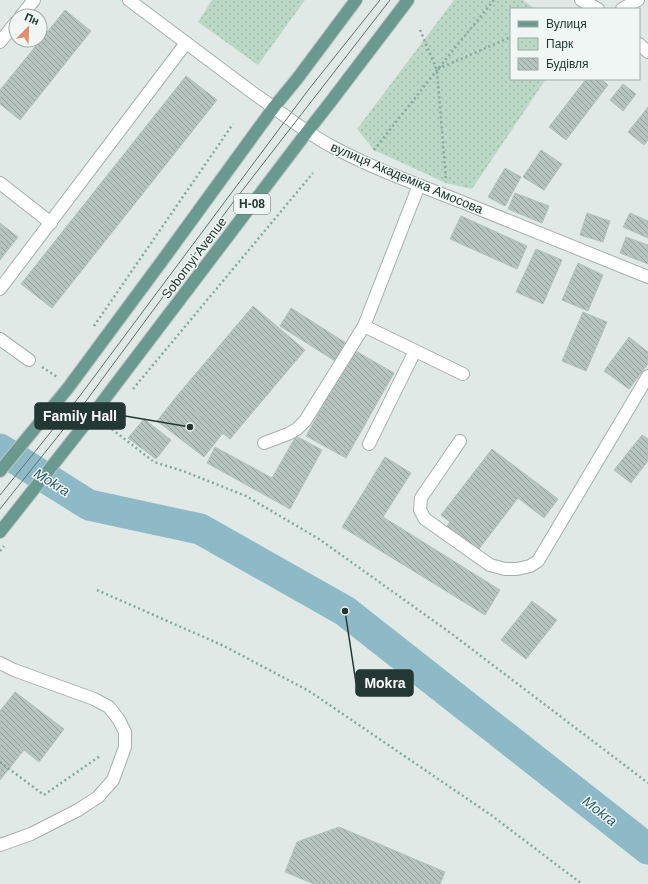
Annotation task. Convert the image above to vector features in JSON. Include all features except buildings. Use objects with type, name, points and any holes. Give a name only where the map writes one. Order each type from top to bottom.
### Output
[{"type":"main road","name":"Sobornyi Avenue","points":[[0,471],[68,388],[274,107],[297,79],[356,0]]},
{"type":"main road","name":"Sobornyi Avenue","points":[[0,532],[97,409],[408,0]]},
{"type":"street","points":[[28,8],[34,0]]},
{"type":"street","name":"вулиця Академіка Амосова","points":[[129,0],[287,118],[333,147],[361,161],[419,185],[648,277]]},
{"type":"street","points":[[581,0],[596,8]]},
{"type":"street","points":[[624,8],[638,0]]},
{"type":"street","points":[[0,42],[8,32]]},
{"type":"street","points":[[0,289],[186,43]]},
{"type":"street","points":[[640,45],[648,52]]},
{"type":"street","points":[[0,183],[51,223]]},
{"type":"street","points":[[264,443],[293,432],[305,421],[364,326],[419,185]]},
{"type":"street","points":[[364,326],[463,374]]},
{"type":"street","points":[[0,339],[29,360]]},
{"type":"street","points":[[369,444],[414,350]]},
{"type":"street","points":[[460,440],[421,498],[420,510],[425,519],[490,565],[517,569],[530,566],[538,561],[648,376]]},
{"type":"street","points":[[0,663],[14,670],[94,699],[109,707],[119,720],[125,732],[125,747],[113,780],[98,797],[78,810],[31,834],[0,845]]},
{"type":"path","points":[[374,150],[494,0]]},
{"type":"path","points":[[420,30],[437,70],[446,183]]},
{"type":"path","points":[[437,70],[510,37]]},
{"type":"path","points":[[90,331],[233,124]]},
{"type":"path","points":[[132,390],[313,173]]},
{"type":"path","points":[[29,360],[57,377]]},
{"type":"path","points":[[52,382],[61,372]]},
{"type":"path","points":[[100,428],[108,418]]},
{"type":"path","points":[[104,423],[154,462],[183,471],[246,496],[319,539],[452,634],[648,783]]},
{"type":"path","points":[[97,590],[224,646],[309,691],[491,815],[582,884]]},
{"type":"path","points":[[0,762],[44,795],[100,756]]},
{"type":"green space","points":[[212,0],[305,0],[258,65],[198,22]]},
{"type":"green space","points":[[454,0],[523,0],[534,8],[510,8],[510,80],[545,80],[472,189],[446,183],[374,150],[357,129]]},
{"type":"waterway","name":"Mokra","points":[[0,449],[89,505],[200,529],[345,611],[648,849]]},
{"type":"tram line","points":[[0,495],[79,397],[309,89],[380,0]]},
{"type":"tram line","points":[[0,509],[86,401],[231,205],[390,0]]},
{"type":"place","name":"Family Hall","points":[[190,427]]},
{"type":"place","name":"Mokra","points":[[345,611]]}]
